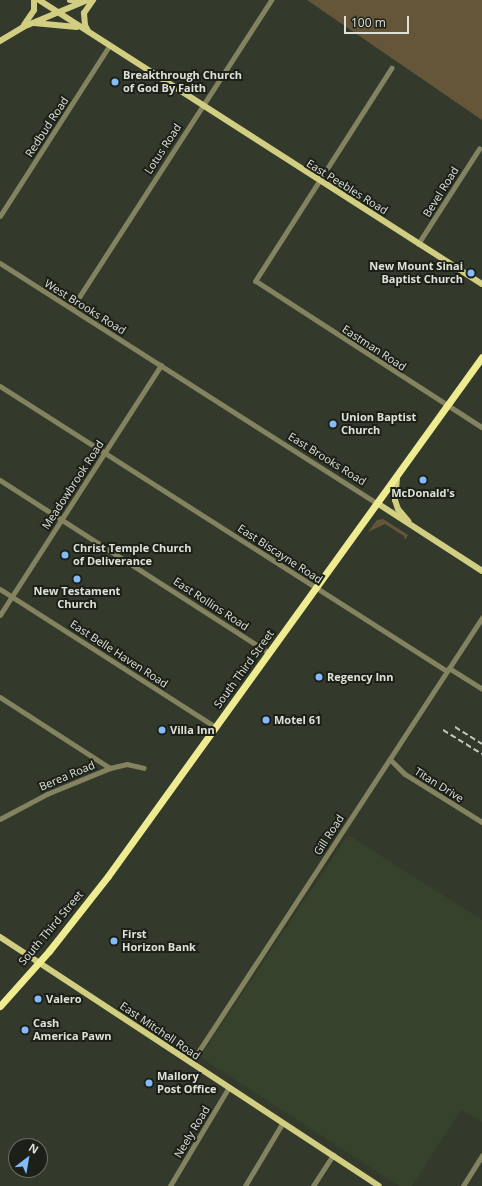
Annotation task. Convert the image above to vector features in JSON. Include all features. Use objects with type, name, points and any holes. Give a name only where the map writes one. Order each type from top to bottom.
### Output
[{"type":"highway","name":"South Third Street","points":[[0,1006],[108,876],[377,503],[397,478],[482,357]]},
{"type":"main road","points":[[23,27],[34,10],[34,0]]},
{"type":"main road","name":"East Peebles Road","points":[[38,0],[482,284]]},
{"type":"main road","points":[[70,0],[87,0]]},
{"type":"main road","points":[[0,42],[31,23],[56,11],[87,0]]},
{"type":"main road","points":[[90,34],[85,25],[84,13],[93,0]]},
{"type":"main road","points":[[31,23],[55,23],[82,28]]},
{"type":"main road","points":[[397,478],[394,490],[397,507],[413,527]]},
{"type":"main road","name":"East Brooks Road","points":[[377,503],[482,571]]},
{"type":"main road","name":"East Mitchell Road","points":[[0,937],[229,1087],[282,1124],[333,1155],[379,1186]]},
{"type":"street","name":"Lotus Road","points":[[72,308],[202,104],[271,0]]},
{"type":"street","name":"Redbud Road","points":[[0,216],[109,46]]},
{"type":"street","points":[[319,181],[392,68]]},
{"type":"street","name":"Bevel Road","points":[[418,244],[479,149]]},
{"type":"street","name":"Eastman Road","points":[[319,181],[258,275],[257,284],[482,427]]},
{"type":"street","name":"West Brooks Road","points":[[0,263],[161,365]]},
{"type":"street","name":"Meadowbrook Road","points":[[0,615],[161,365]]},
{"type":"street","name":"East Brooks Road","points":[[161,365],[377,503]]},
{"type":"street","name":"East Biscayne Road","points":[[0,386],[316,588],[448,670],[482,689]]},
{"type":"street","name":"East Rollins Road","points":[[0,480],[269,653]]},
{"type":"street","name":"East Belle Haven Road","points":[[0,589],[216,727]]},
{"type":"street","name":"Gill Road","points":[[191,1063],[482,618]]},
{"type":"street","points":[[0,697],[110,768]]},
{"type":"street","name":"Titan Drive","points":[[390,759],[405,774],[482,822]]},
{"type":"street","name":"Berea Road","points":[[0,819],[47,794],[110,768],[127,764],[144,768]]},
{"type":"street","name":"Neely Road","points":[[170,1186],[229,1087]]},
{"type":"street","points":[[245,1186],[282,1124]]},
{"type":"street","points":[[313,1186],[333,1155]]},
{"type":"street","points":[[463,1186],[482,1156]]},
{"type":"shaded area","points":[[307,0],[482,0],[482,120]]},
{"type":"shaded area","points":[[383,519],[408,535],[405,540],[404,536],[385,524],[368,532],[377,520]]},
{"type":"shaded area","points":[[348,835],[482,920],[482,1122],[461,1110],[412,1186],[399,1186],[200,1057]]},
{"type":"railway","points":[[455,727],[482,744]]},
{"type":"railway","points":[[443,730],[482,754]]},
{"type":"place","name":"Breakthrough Church of God By Faith","points":[[115,82]]},
{"type":"place","name":"New Mount Sinai Baptist Church","points":[[471,273]]},
{"type":"place","name":"Union Baptist Church","points":[[333,424]]},
{"type":"place","name":"McDonald's","points":[[423,480]]},
{"type":"place","name":"Christ Temple Church of Deliverance","points":[[65,555]]},
{"type":"place","name":"New Testament Church","points":[[77,579]]},
{"type":"place","name":"Regency Inn","points":[[319,677]]},
{"type":"place","name":"Motel 61","points":[[266,720]]},
{"type":"place","name":"Villa Inn","points":[[162,730]]},
{"type":"place","name":"First Horizon Bank","points":[[114,941]]},
{"type":"place","name":"Valero","points":[[38,999]]},
{"type":"place","name":"Cash America Pawn","points":[[25,1030]]},
{"type":"place","name":"Mallory Post Office","points":[[149,1083]]}]
